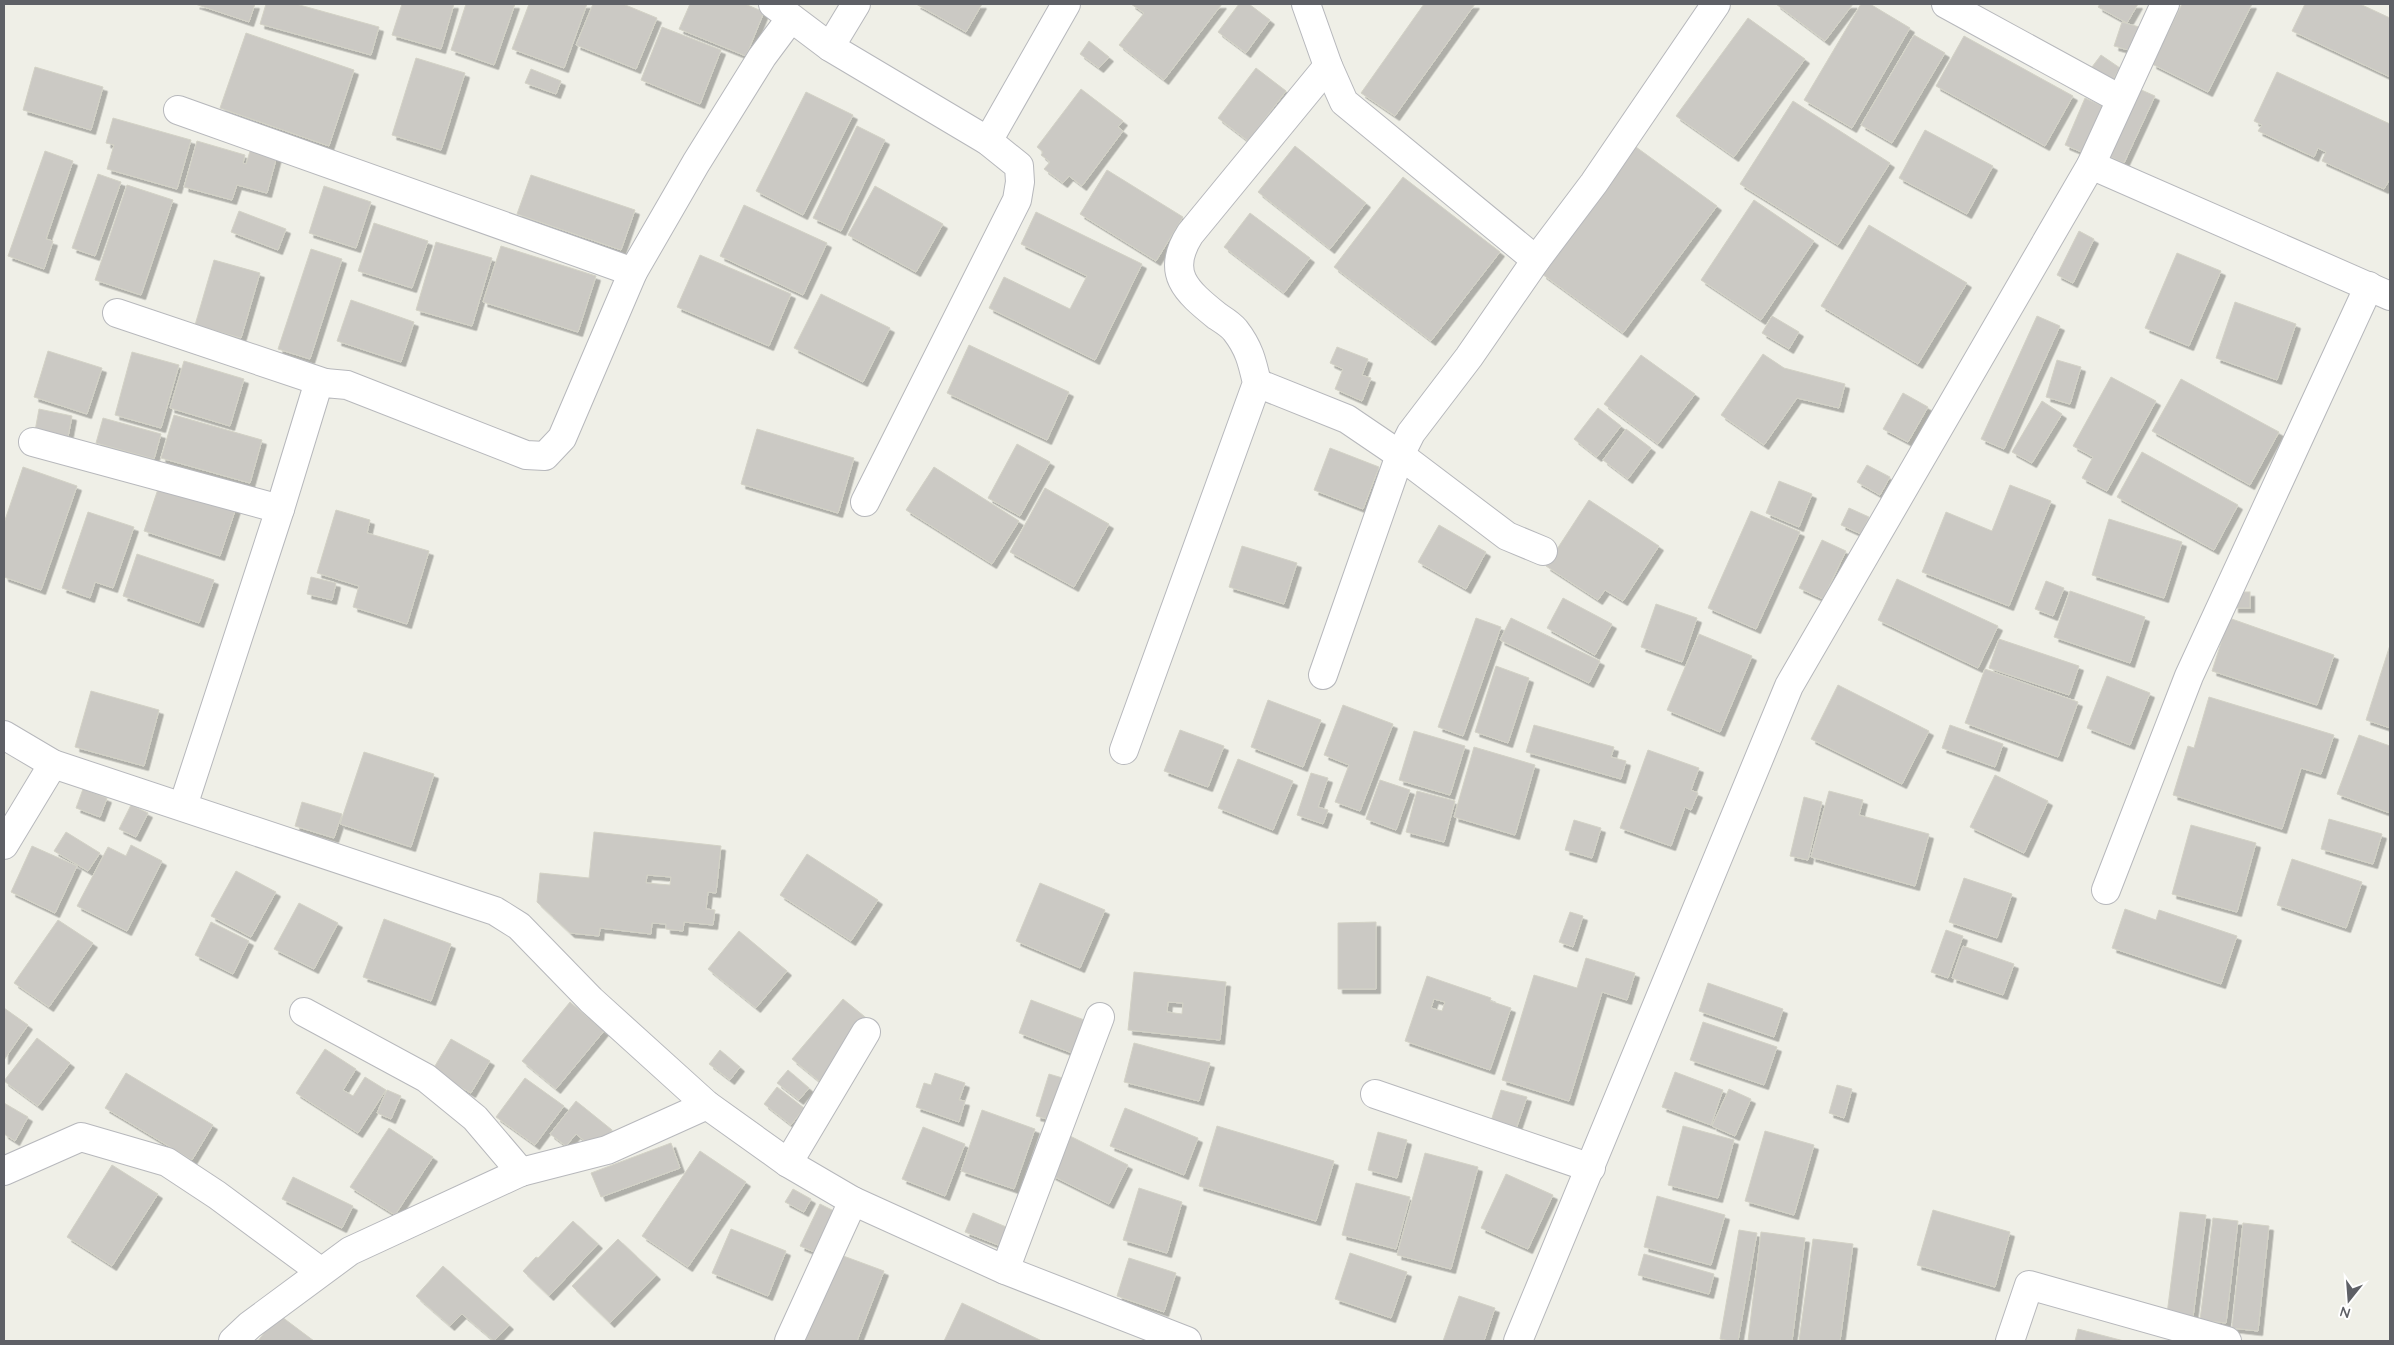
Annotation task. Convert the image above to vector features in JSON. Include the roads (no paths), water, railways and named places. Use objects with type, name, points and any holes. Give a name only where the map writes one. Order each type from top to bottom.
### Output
[{"type":"street","points":[[830,47],[856,4]]},
{"type":"street","points":[[988,141],[1066,4]]},
{"type":"street","points":[[1306,4],[1328,66],[1344,102],[1536,260]]},
{"type":"street","points":[[1323,675],[1400,455],[1411,433],[1469,357],[1536,260],[1594,183],[1716,4]]},
{"type":"street","points":[[1946,4],[2120,99]]},
{"type":"street","points":[[1518,1341],[1789,686],[2091,165],[2165,4]]},
{"type":"street","points":[[117,313],[325,383],[347,385],[526,455],[545,456],[562,438],[633,272],[696,163],[762,56],[782,11],[830,47],[988,141],[1019,166],[1020,182],[1017,200],[865,502]]},
{"type":"street","points":[[1124,750],[1257,383],[1250,353],[1234,328],[1192,296],[1178,270],[1182,248],[1190,234],[1328,66]]},
{"type":"street","points":[[178,110],[633,272]]},
{"type":"street","points":[[2091,165],[2379,291],[2189,676],[2106,890]]},
{"type":"street","points":[[184,806],[317,388],[325,383]]},
{"type":"street","points":[[1257,383],[1346,419],[1400,455],[1507,536],[1543,551]]},
{"type":"street","points":[[33,442],[280,509]]},
{"type":"street","points":[[4,735],[53,764],[495,911],[519,926],[591,1000],[707,1105],[788,1163],[853,1201],[1005,1270],[1157,1337],[1187,1341]]},
{"type":"street","points":[[4,846],[53,764]]},
{"type":"street","points":[[304,1012],[426,1078],[475,1118],[520,1172]]},
{"type":"street","points":[[1005,1270],[1100,1016]]},
{"type":"street","points":[[788,1163],[866,1032]]},
{"type":"street","points":[[1376,1094],[1591,1168]]},
{"type":"street","points":[[233,1341],[250,1325],[320,1271],[350,1251],[520,1172],[607,1150],[707,1105]]},
{"type":"street","points":[[4,1171],[81,1137],[167,1162],[217,1195],[320,1271]]},
{"type":"street","points":[[789,1341],[853,1201]]},
{"type":"street","points":[[2010,1341],[2029,1286],[2227,1341]]}]
